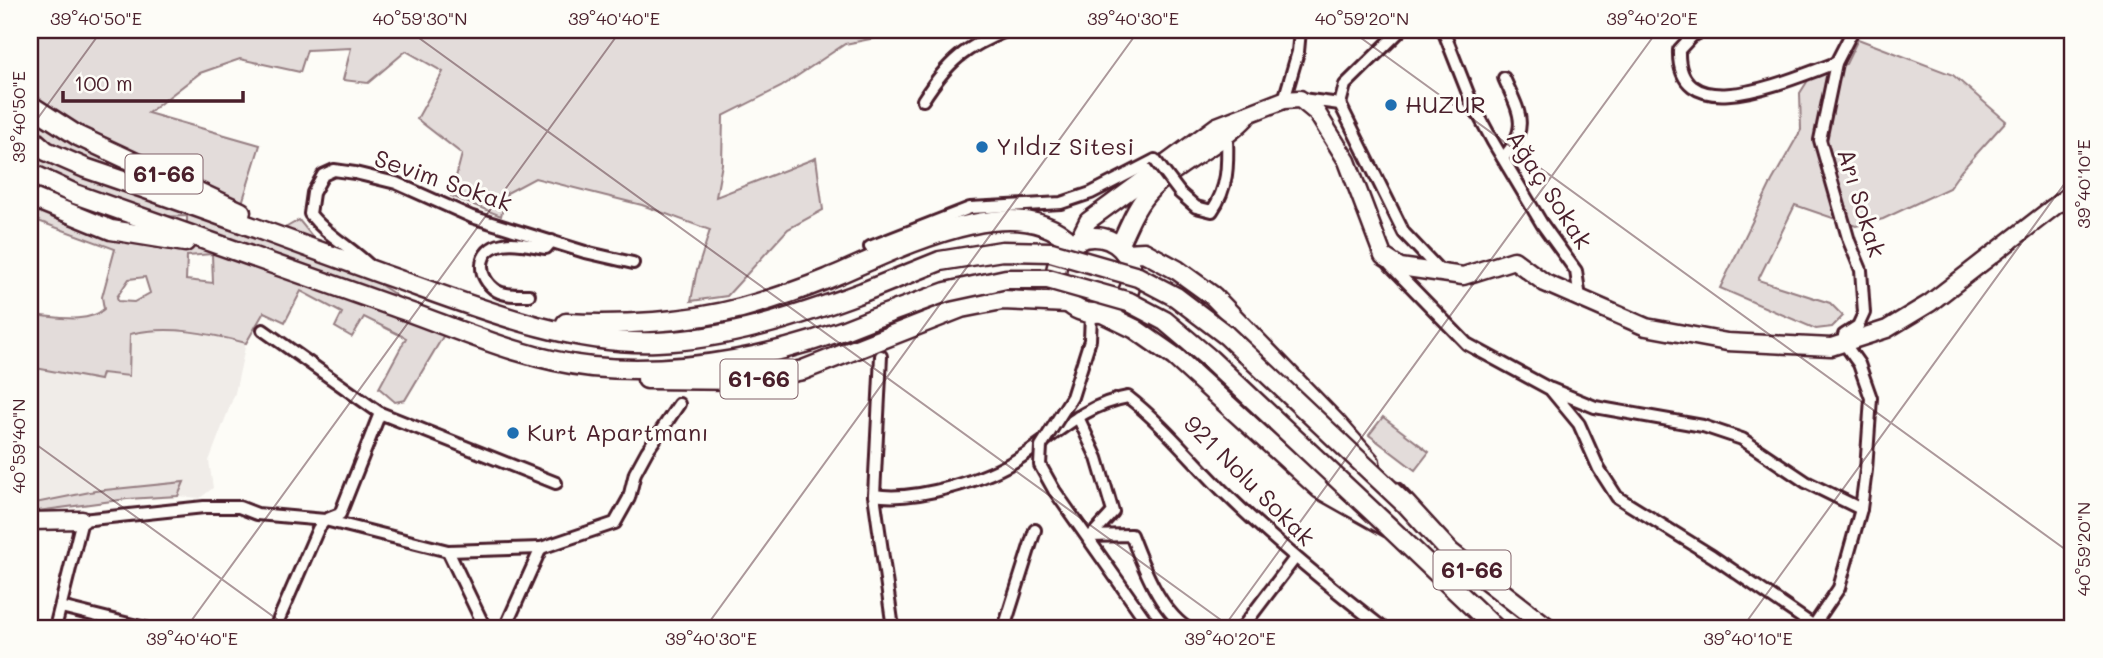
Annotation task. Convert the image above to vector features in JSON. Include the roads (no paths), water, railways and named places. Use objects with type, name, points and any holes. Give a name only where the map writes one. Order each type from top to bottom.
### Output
[{"type":"main road","name":"61-66","points":[[30,105],[78,136],[218,200],[299,244]]},
{"type":"main road","name":"61-66","points":[[30,137],[46,151],[85,168],[457,301],[523,321],[594,337],[656,342],[734,332],[782,320],[863,292],[940,261],[1002,251],[1051,252],[1138,277],[1176,297],[1226,335],[1404,503]]},
{"type":"main road","name":"61-66","points":[[30,173],[75,194],[512,349],[590,367],[662,369],[734,359],[830,337],[946,292],[1006,279],[1048,279],[1129,302],[1165,321],[1210,359],[1495,628]]},
{"type":"main road","name":"61-66","points":[[30,197],[111,230],[195,243],[287,269]]},
{"type":"main road","name":"61-66","points":[[523,321],[606,325],[740,308],[825,280],[947,230],[989,221],[1027,221],[1058,230],[1075,241],[1104,238],[1122,249],[1144,252],[1177,270],[1213,296],[1336,423],[1450,552],[1548,628]]},
{"type":"main road","points":[[1068,303],[1058,289],[1055,272],[1060,256],[1075,241]]},
{"type":"main road","points":[[1096,313],[1115,306],[1130,285],[1131,268],[1122,249]]},
{"type":"main road","name":"61-66","points":[[446,326],[551,368],[630,378],[692,382],[754,380],[803,370],[961,308],[1002,300],[1068,303],[1135,329],[1175,357],[1320,489],[1391,529]]},
{"type":"street","points":[[923,100],[951,60],[974,43],[1008,30]]},
{"type":"street","points":[[1292,99],[1300,30]]},
{"type":"street","points":[[1401,30],[1345,85],[1340,104],[1404,233],[1443,274]]},
{"type":"street","name":"Ağaç Sokak","points":[[1443,30],[1471,101],[1542,224],[1576,271],[1580,298]]},
{"type":"street","points":[[1705,30],[1692,36],[1679,50],[1679,67],[1693,89],[1715,97],[1746,92],[1836,63]]},
{"type":"street","name":"Arı Sokak","points":[[1844,343],[1844,335],[1858,326],[1864,313],[1861,270],[1820,141],[1836,63],[1853,30]]},
{"type":"street","points":[[1503,158],[1521,130],[1520,114],[1504,78]]},
{"type":"street","points":[[1292,99],[1317,113],[1347,161],[1383,256],[1467,344],[1550,389],[1595,407],[1703,426],[1742,439],[1806,482],[1861,509]]},
{"type":"street","points":[[1075,241],[1088,221],[1217,126],[1292,99],[1340,104]]},
{"type":"street","points":[[1122,249],[1135,212],[1150,191],[1180,166],[1227,137],[1248,117]]},
{"type":"street","points":[[870,247],[970,208],[1061,203],[1091,194],[1155,160],[1180,194],[1196,207],[1212,211],[1224,194],[1228,163],[1227,137]]},
{"type":"street","name":"Sevim Sokak","points":[[376,271],[352,247],[319,226],[310,214],[313,193],[323,175],[334,170],[396,183],[472,218],[585,253],[633,263]]},
{"type":"street","points":[[1383,256],[1401,267],[1463,276],[1514,260],[1545,283],[1646,327],[1727,342],[1831,347],[1887,329],[1930,303],[2073,192]]},
{"type":"street","name":"Sevim Sokak","points":[[529,295],[499,292],[484,279],[481,266],[485,254],[493,246],[507,243],[546,248],[552,241]]},
{"type":"street","points":[[1096,313],[1072,397],[1041,446],[1040,465],[1140,617],[1151,628]]},
{"type":"street","points":[[263,330],[380,413],[556,483]]},
{"type":"street","points":[[1550,389],[1579,424],[1599,469],[1617,497],[1712,556],[1813,627],[1839,588],[1861,509],[1871,398],[1859,364],[1844,343]]},
{"type":"street","points":[[881,356],[874,495],[893,628]]},
{"type":"street","name":"921 Nolu Sokak","points":[[1078,417],[1112,400],[1128,397],[1160,421],[1189,459],[1295,558],[1383,628]]},
{"type":"street","points":[[30,521],[82,520],[204,507],[239,507],[257,514],[325,520],[448,551],[541,548],[615,523],[629,498],[635,473],[647,450],[679,404]]},
{"type":"street","points":[[275,628],[318,529],[325,520],[340,514],[380,413]]},
{"type":"street","points":[[874,495],[891,498],[931,492],[988,474],[1020,458],[1078,417],[1097,458],[1113,512],[1101,528],[1089,536]]},
{"type":"street","points":[[55,628],[82,520]]},
{"type":"street","points":[[1004,628],[1035,530]]},
{"type":"street","points":[[1089,536],[1131,535],[1157,592],[1187,628]]},
{"type":"street","points":[[505,628],[541,548]]},
{"type":"street","points":[[448,551],[485,628]]},
{"type":"street","points":[[1242,628],[1295,558]]},
{"type":"street","points":[[61,607],[145,628]]},
{"type":"place","name":"HUZUR","points":[[1391,105]]},
{"type":"place","name":"Yıldız Sitesi","points":[[982,147]]},
{"type":"place","name":"Kurt Apartmanı","points":[[513,433]]}]
